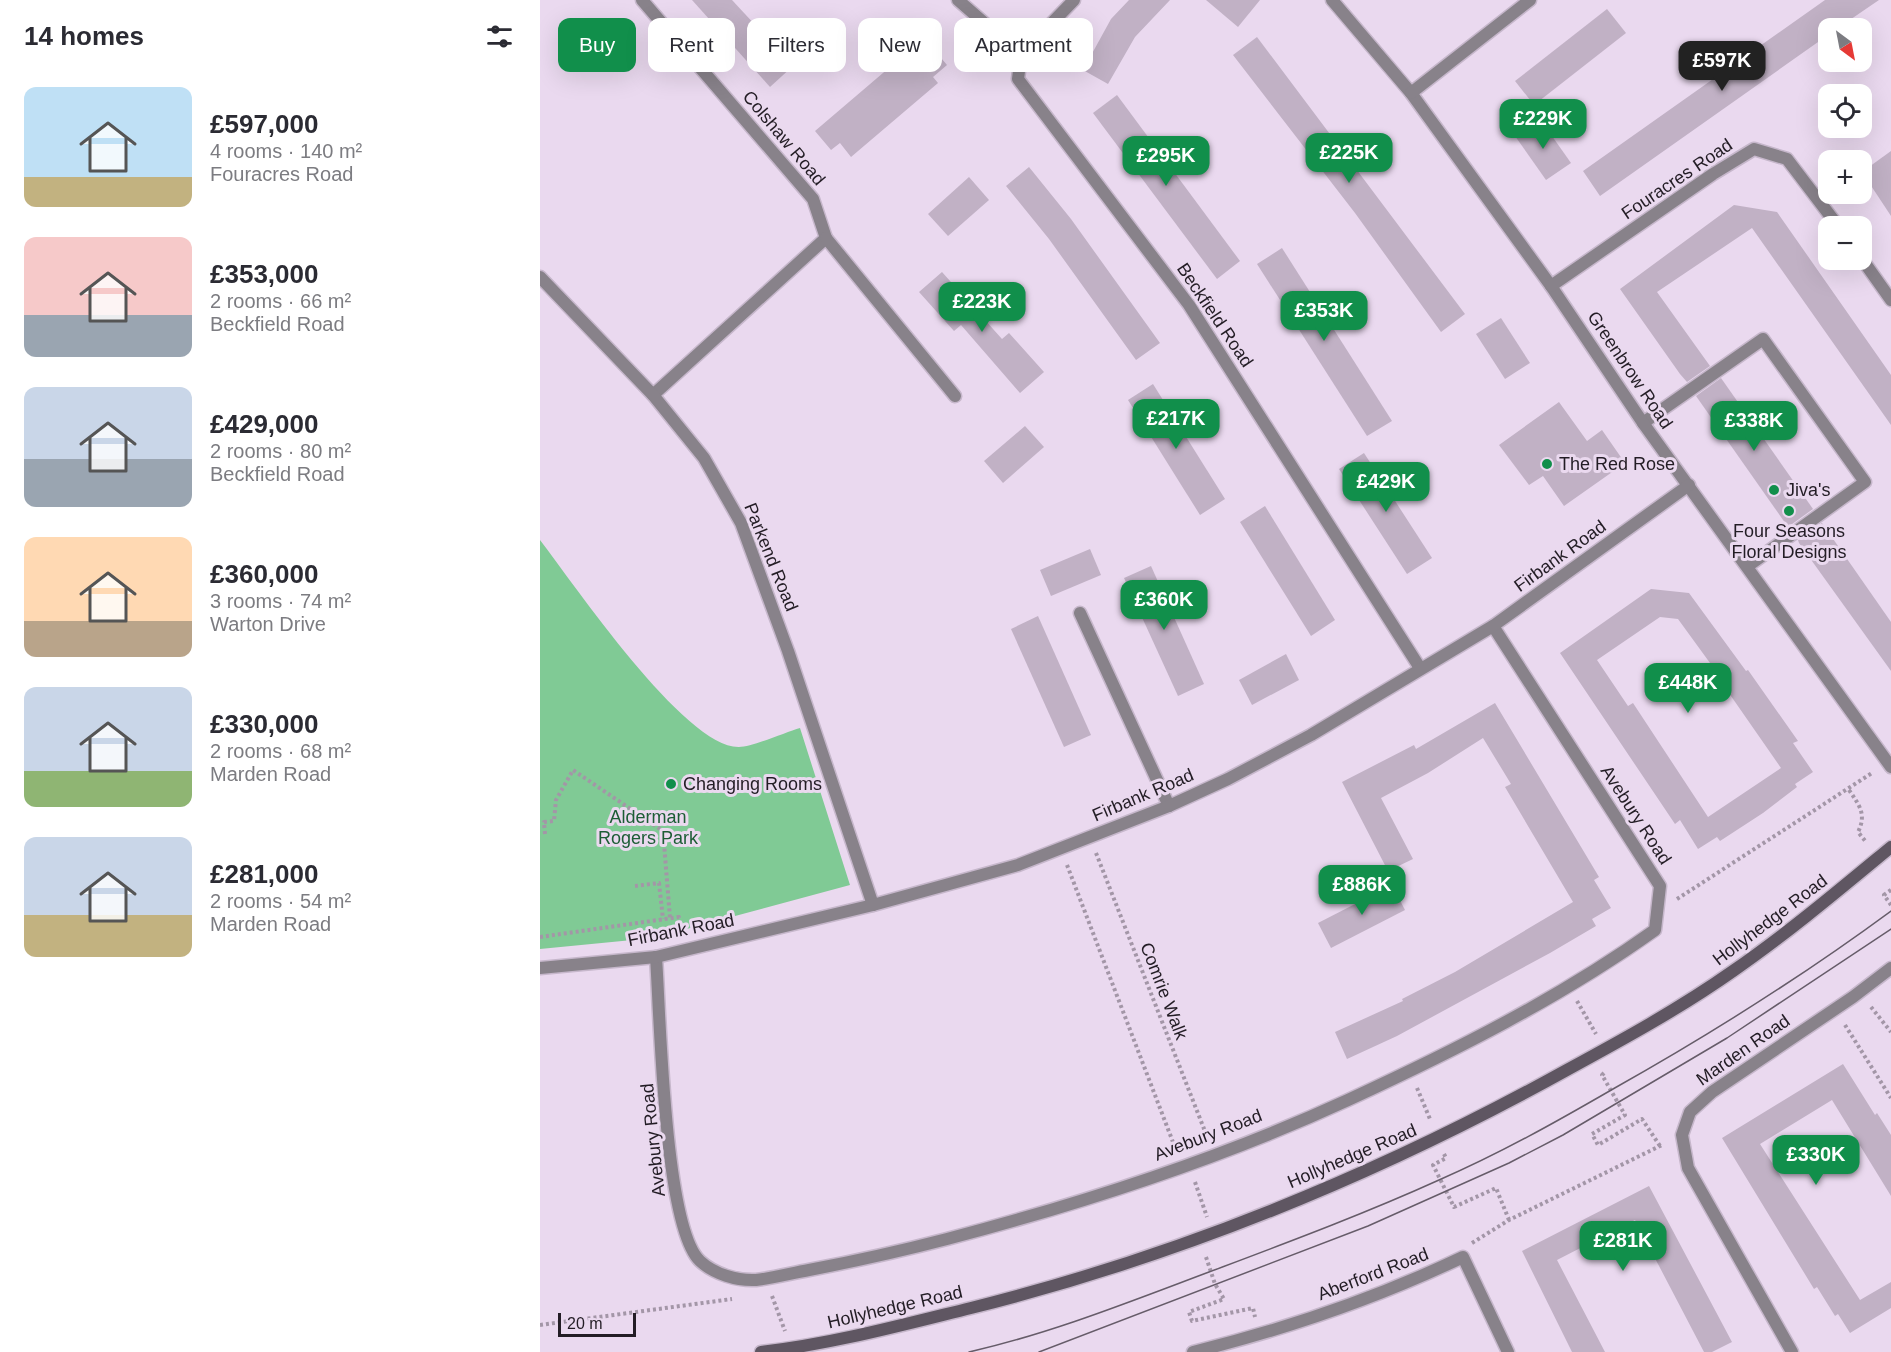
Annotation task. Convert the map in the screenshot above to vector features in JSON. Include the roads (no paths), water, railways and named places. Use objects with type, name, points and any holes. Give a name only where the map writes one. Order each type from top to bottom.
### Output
[{"type":"street","name":"Colshaw Road","points":[[642,0],[813,199],[826,238]]},
{"type":"street","points":[[958,0],[979,18]]},
{"type":"street","points":[[1057,18],[1074,0]]},
{"type":"street","name":"Greenbrow Road","points":[[1332,0],[1412,93],[1551,286],[1643,423],[1889,764]]},
{"type":"street","points":[[1412,93],[1530,0]]},
{"type":"street","name":"Beckfield Road","points":[[1019,72],[1018,79],[1190,305],[1420,668]]},
{"type":"street","name":"Fouracres Road","points":[[1551,286],[1713,174],[1755,149],[1787,159],[1830,216]]},
{"type":"street","points":[[653,395],[826,238],[955,396]]},
{"type":"street","points":[[1870,270],[1891,300]]},
{"type":"street","name":"Parkend Road","points":[[540,276],[653,395],[704,458],[741,523],[788,651],[873,905]]},
{"type":"street","points":[[1643,423],[1763,339],[1865,482],[1748,566]]},
{"type":"street","name":"Firbank Road","points":[[540,968],[657,957],[873,905],[1018,865],[1169,806],[1228,779],[1311,735],[1493,626],[1689,484]]},
{"type":"street","points":[[1080,613],[1169,806]]},
{"type":"street","name":"Avebury Road","points":[[657,957],[672,1175],[686,1238],[699,1260],[721,1275],[753,1280],[880,1256],[1065,1208],[1214,1154],[1345,1101],[1485,1034],[1624,952],[1655,930],[1660,886],[1493,626]]},
{"type":"street","name":"Hollyhedge Road","points":[[761,1352],[792,1349],[901,1325],[1064,1283],[1213,1232],[1342,1182],[1439,1138],[1668,1014],[1733,971],[1831,899],[1891,847]]},
{"type":"street","name":"Marden Road","points":[[1792,1352],[1688,1168],[1682,1135],[1689,1112],[1712,1092],[1860,992],[1891,968]]},
{"type":"street","name":"Aberford Road","points":[[1193,1352],[1260,1335],[1405,1285],[1463,1257],[1508,1352]]},
{"type":"tram line","points":[[969,1352],[1090,1316],[1296,1239],[1411,1193],[1483,1159],[1570,1113],[1720,1026],[1789,982],[1891,911]]},
{"type":"tram line","points":[[1039,1352],[1368,1226],[1509,1163],[1563,1135],[1727,1038],[1891,929]]},
{"type":"place","name":"The Red Rose","points":[[1547,464]]},
{"type":"place","name":"Jiva's","points":[[1774,490]]},
{"type":"place","name":"Four Seasons Floral Designs","points":[[1789,511]]},
{"type":"place","name":"Changing Rooms","points":[[671,784]]},
{"type":"park label","name":"Alderman Rogers Park","points":[[648,827]]}]
